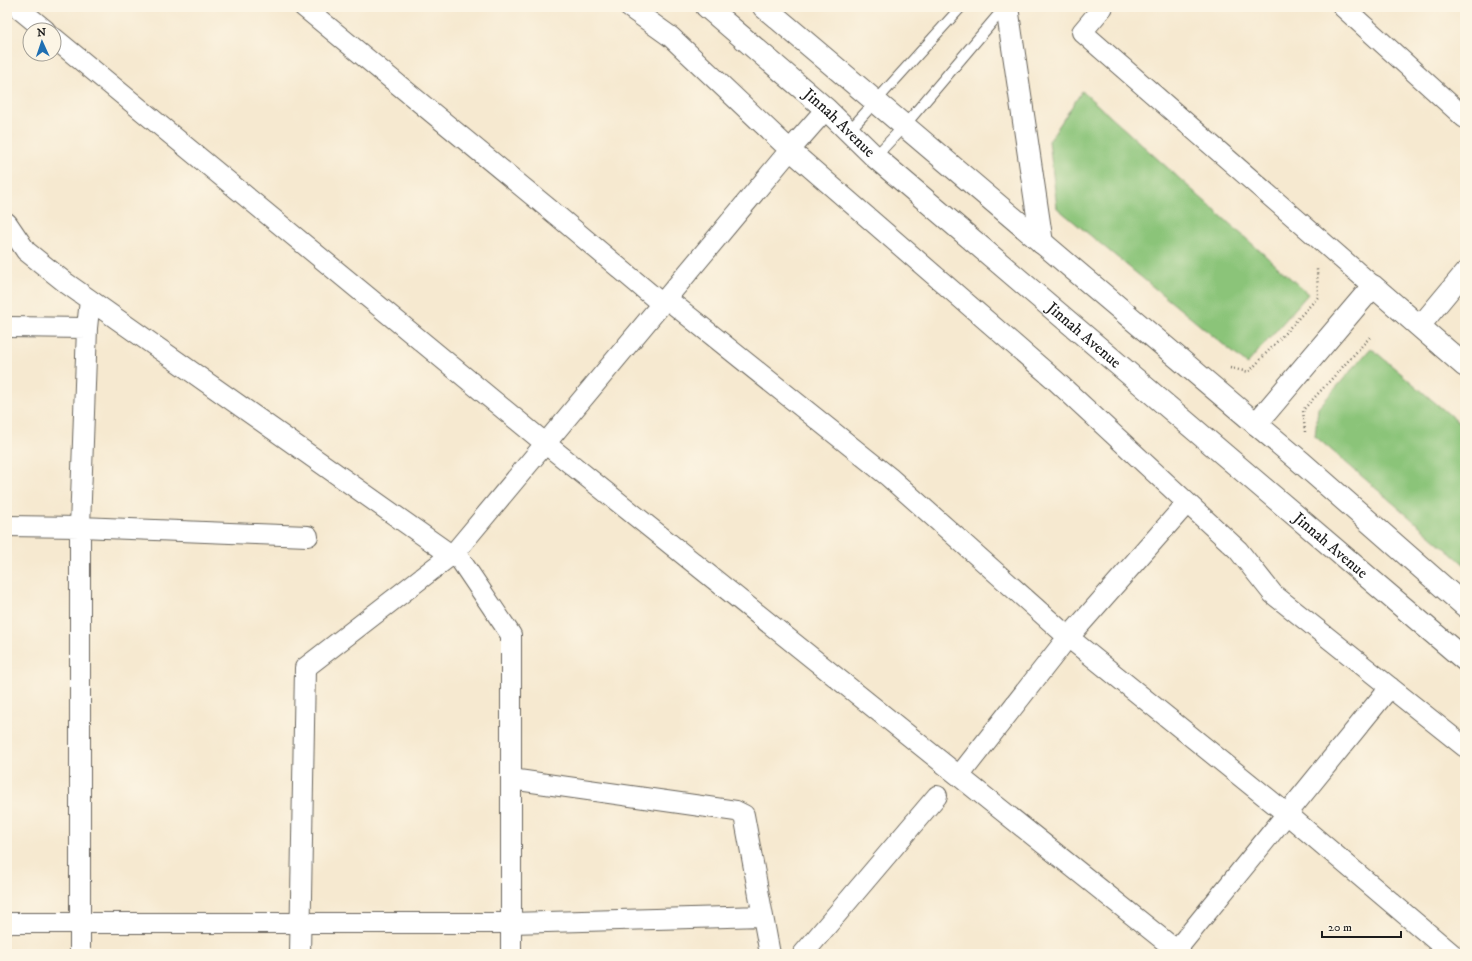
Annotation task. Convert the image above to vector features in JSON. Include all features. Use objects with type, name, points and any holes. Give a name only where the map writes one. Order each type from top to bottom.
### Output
[{"type":"main road","name":"Jinnah Avenue","points":[[707,7],[826,109],[875,157],[1465,660]]},
{"type":"main road","points":[[764,7],[1256,424],[1465,606]]},
{"type":"main road","points":[[1006,7],[1042,243]]},
{"type":"main road","points":[[1256,424],[1373,286],[1465,366]]},
{"type":"street","points":[[17,7],[35,22]]},
{"type":"street","points":[[304,7],[560,218],[889,477],[1068,637],[1287,814],[1452,954]]},
{"type":"street","points":[[629,7],[671,37],[790,150],[1055,380],[1238,550],[1273,594],[1465,747]]},
{"type":"street","points":[[1103,7],[1082,32],[1373,286]]},
{"type":"street","points":[[1342,7],[1465,118]]},
{"type":"street","points":[[62,45],[546,444],[1177,953],[1390,687]]},
{"type":"street","points":[[300,954],[305,668],[453,554],[665,302],[790,150],[826,109]]},
{"type":"street","points":[[7,223],[26,251],[66,283],[453,554],[511,635],[510,954]]},
{"type":"street","points":[[1420,326],[1465,272]]},
{"type":"street","points":[[80,954],[80,527],[87,328],[90,300]]},
{"type":"street","points":[[7,327],[87,328]]},
{"type":"street","points":[[959,776],[1068,637],[1187,503]]},
{"type":"street","points":[[7,526],[80,527],[308,536]]},
{"type":"street","points":[[511,779],[736,811],[744,815],[770,954]]},
{"type":"street","points":[[803,954],[937,796]]},
{"type":"street","points":[[7,923],[511,923],[763,916]]},
{"type":"lane","points":[[848,132],[961,7]]},
{"type":"lane","points":[[875,157],[904,126],[1006,7]]},
{"type":"path","points":[[1227,368],[1249,372],[1318,297],[1317,269]]},
{"type":"path","points":[[1306,436],[1303,410],[1372,335]]},
{"type":"green space","points":[[1082,91],[1308,294],[1247,364],[1057,208],[1049,141]]},
{"type":"green space","points":[[1371,348],[1465,428],[1465,565],[1315,436],[1318,408]]}]
